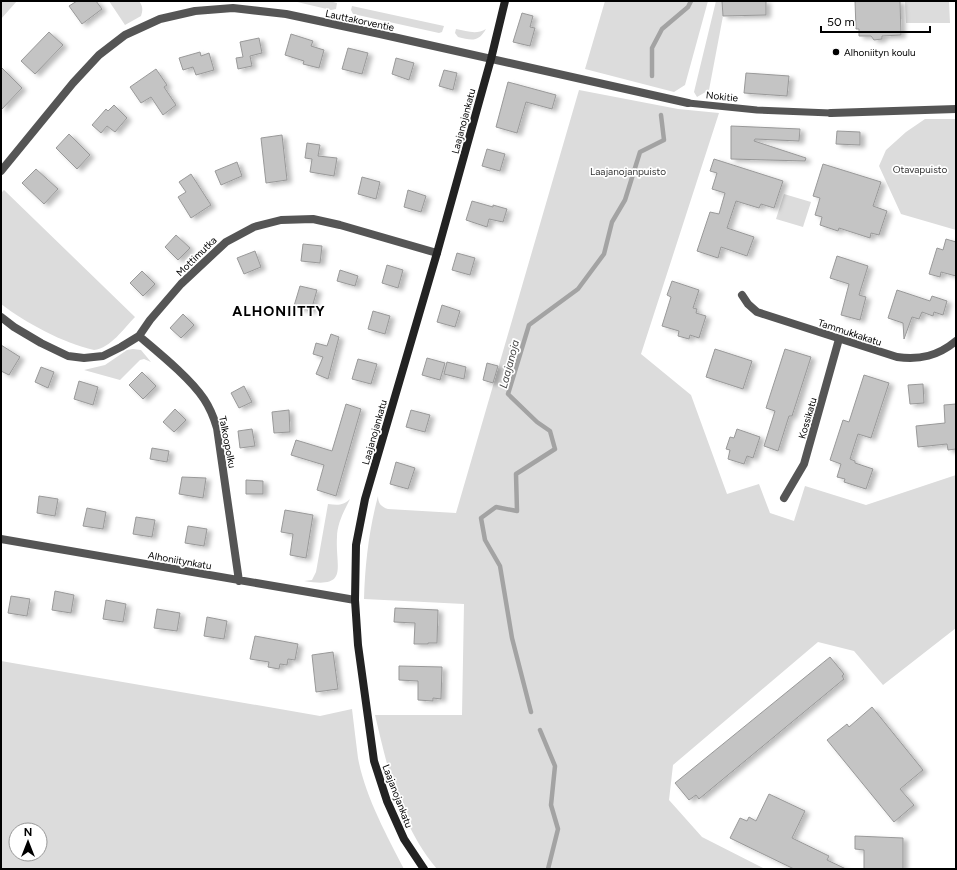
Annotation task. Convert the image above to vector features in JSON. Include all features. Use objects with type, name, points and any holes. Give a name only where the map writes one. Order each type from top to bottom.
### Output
[{"type":"street","name":"Laajanojankatu","points":[[424,869],[404,839],[387,801],[374,761],[360,660],[355,600],[356,545],[362,515],[491,59],[505,1]]},
{"type":"street","name":"Lauttakorventie","points":[[1,171],[73,83],[100,55],[125,36],[167,17],[196,11],[233,8],[286,14],[491,59]]},
{"type":"street","name":"Nokitie","points":[[491,59],[688,103]]},
{"type":"street","name":"Nokitie","points":[[831,113],[956,109]]},
{"type":"street","name":"Mottimutka","points":[[1,317],[23,332],[68,356],[84,358],[103,356],[139,336],[150,320],[181,284],[226,242],[254,227],[281,220],[313,219],[340,225],[437,253]]},
{"type":"street","name":"Tammukkakatu","points":[[742,295],[748,304],[757,312],[897,357],[923,358],[936,355],[947,349],[956,341]]},
{"type":"street","name":"Talkoopolku","points":[[139,336],[192,384],[204,398],[212,412],[217,428],[239,581]]},
{"type":"street","name":"Kossikatu","points":[[784,498],[804,464],[840,339]]},
{"type":"street","name":"Alhoniitynkatu","points":[[1,539],[355,600]]},
{"type":"lane","name":"Nokitie","points":[[688,103],[757,110],[831,113]]},
{"type":"green space","points":[[1,1],[17,1],[1,19]]},
{"type":"green space","points":[[109,1],[139,1],[142,8],[141,16],[125,25]]},
{"type":"green space","points":[[293,1],[329,1],[337,3],[336,9],[331,10]]},
{"type":"green space","points":[[605,1],[708,1],[685,85],[674,92],[585,69]]},
{"type":"green space","points":[[716,1],[722,1],[723,16],[709,90],[697,97],[694,92]]},
{"type":"green space","points":[[905,1],[949,1],[950,23],[906,23]]},
{"type":"green space","points":[[352,6],[444,26],[442,32],[439,33],[353,14],[351,10]]},
{"type":"green space","points":[[456,29],[479,32],[486,29],[480,37],[470,39],[458,37],[455,33]]},
{"type":"green space","name":"Laajanojanpuisto","points":[[579,90],[678,109],[719,113],[641,354],[691,395],[727,494],[759,484],[770,513],[794,521],[805,486],[866,505],[956,475],[956,628],[883,685],[854,651],[818,642],[673,765],[669,800],[702,837],[765,869],[437,869],[424,852],[405,815],[397,796],[380,736],[375,715],[462,715],[464,604],[364,599],[368,547],[378,496],[380,504],[388,509],[456,513]]},
{"type":"green space","name":"Otavapuisto","points":[[925,119],[956,119],[956,230],[901,214],[879,166],[886,150],[906,132]]},
{"type":"green space","points":[[4,190],[135,317],[112,342],[106,346],[94,350],[70,343],[45,332],[1,304],[1,193]]},
{"type":"green space","points":[[784,194],[811,202],[803,227],[776,219]]},
{"type":"green space","points":[[127,350],[141,350],[151,362],[144,359],[140,360],[120,380],[84,370],[105,365]]},
{"type":"green space","points":[[350,499],[338,527],[337,574],[334,579],[328,582],[319,583],[304,581],[312,580],[316,572],[328,504],[342,504]]},
{"type":"green space","points":[[1,661],[320,716],[352,709],[361,772],[377,815],[404,869],[1,869]]},
{"type":"building","points":[[77,1],[96,1],[102,9],[82,24],[69,6]]},
{"type":"building","points":[[722,1],[766,1],[766,15],[723,16]]},
{"type":"building","points":[[855,1],[900,1],[901,35],[882,36],[882,39],[874,40],[871,36],[859,36],[859,29],[856,29]]},
{"type":"building","points":[[522,13],[533,16],[530,27],[535,28],[530,46],[513,42]]},
{"type":"building","points":[[49,32],[63,45],[35,74],[21,61]]},
{"type":"building","points":[[291,34],[313,41],[311,46],[324,50],[319,68],[303,64],[304,61],[285,55]]},
{"type":"building","points":[[259,38],[262,53],[250,56],[252,66],[238,69],[236,58],[243,57],[240,42]]},
{"type":"building","points":[[348,48],[368,53],[362,74],[342,69]]},
{"type":"building","points":[[200,52],[201,56],[209,53],[214,70],[196,75],[193,67],[183,70],[179,58]]},
{"type":"building","points":[[396,58],[414,63],[409,80],[392,74]]},
{"type":"building","points":[[1,67],[22,88],[1,110]]},
{"type":"building","points":[[156,69],[167,85],[164,87],[176,105],[163,115],[151,97],[141,103],[130,87]]},
{"type":"building","points":[[444,70],[457,73],[453,90],[439,86]]},
{"type":"building","points":[[746,73],[789,76],[787,96],[744,93]]},
{"type":"building","points":[[508,82],[556,95],[552,109],[526,102],[517,133],[496,127]]},
{"type":"building","points":[[114,105],[127,118],[115,132],[107,126],[101,133],[92,125],[106,109],[108,111]]},
{"type":"building","points":[[731,126],[800,129],[799,141],[755,139],[754,141],[806,158],[805,161],[731,159]]},
{"type":"building","points":[[837,131],[860,132],[860,145],[836,144]]},
{"type":"building","points":[[69,134],[90,155],[77,169],[56,148]]},
{"type":"building","points":[[282,135],[287,180],[266,183],[261,138]]},
{"type":"building","points":[[307,143],[320,145],[318,156],[337,158],[334,176],[310,172],[312,159],[305,158]]},
{"type":"building","points":[[487,149],[505,154],[500,171],[482,166]]},
{"type":"building","points":[[714,159],[783,181],[774,208],[761,204],[759,208],[736,201],[727,228],[754,237],[747,256],[721,247],[718,258],[697,251],[710,212],[719,214],[725,193],[712,189],[717,173],[710,171]]},
{"type":"building","points":[[237,162],[242,176],[221,185],[215,171]]},
{"type":"building","points":[[823,164],[881,182],[873,206],[887,211],[879,235],[871,233],[870,238],[839,228],[838,231],[820,225],[822,217],[815,215],[820,198],[813,196]]},
{"type":"building","points":[[36,169],[58,189],[44,204],[22,183]]},
{"type":"building","points":[[191,174],[211,205],[191,218],[178,197],[186,192],[179,182]]},
{"type":"building","points":[[362,177],[380,182],[376,199],[358,194]]},
{"type":"building","points":[[408,190],[426,196],[421,212],[404,207]]},
{"type":"building","points":[[472,201],[507,209],[503,222],[489,219],[487,227],[466,220]]},
{"type":"building","points":[[176,235],[190,248],[178,260],[165,247]]},
{"type":"building","points":[[946,239],[956,242],[956,276],[941,272],[940,277],[929,274],[937,248],[943,250]]},
{"type":"building","points":[[303,244],[322,246],[320,263],[301,261]]},
{"type":"building","points":[[255,251],[261,267],[244,274],[237,258]]},
{"type":"building","points":[[457,253],[475,258],[470,275],[452,270]]},
{"type":"building","points":[[837,256],[868,266],[859,295],[866,297],[860,320],[841,315],[849,284],[830,278]]},
{"type":"building","points":[[387,265],[403,270],[398,288],[382,283]]},
{"type":"building","points":[[340,270],[358,276],[355,286],[337,281]]},
{"type":"building","points":[[142,271],[155,284],[143,296],[130,283]]},
{"type":"building","points":[[672,281],[699,290],[693,308],[697,309],[696,313],[706,316],[699,338],[690,335],[689,339],[678,336],[679,331],[662,326],[671,297],[667,295]]},
{"type":"building","points":[[300,286],[317,290],[311,311],[294,306]]},
{"type":"building","points":[[897,290],[930,301],[932,296],[947,301],[943,315],[934,312],[933,316],[922,312],[919,319],[912,317],[904,339],[903,323],[888,318]]},
{"type":"building","points":[[442,305],[460,311],[455,327],[437,322]]},
{"type":"building","points":[[373,311],[390,316],[385,334],[368,329]]},
{"type":"building","points":[[183,314],[194,325],[181,338],[170,328]]},
{"type":"building","points":[[331,334],[339,337],[328,379],[316,374],[323,357],[313,354],[316,343],[327,346]]},
{"type":"building","points":[[1,345],[20,357],[9,375],[1,371]]},
{"type":"building","points":[[715,349],[752,361],[743,389],[706,377]]},
{"type":"building","points":[[785,349],[811,357],[792,416],[789,416],[778,451],[764,446],[775,411],[766,408]]},
{"type":"building","points":[[427,358],[445,363],[440,380],[422,375]]},
{"type":"building","points":[[358,359],[377,364],[371,384],[352,379]]},
{"type":"building","points":[[447,362],[466,367],[464,379],[444,374]]},
{"type":"building","points":[[487,363],[498,366],[493,383],[483,380]]},
{"type":"building","points":[[41,367],[54,372],[48,388],[35,382]]},
{"type":"building","points":[[142,372],[156,386],[143,399],[129,385]]},
{"type":"building","points":[[864,375],[889,383],[871,438],[858,434],[850,459],[855,461],[855,463],[873,469],[866,489],[844,482],[845,479],[837,477],[841,464],[830,460],[843,420],[849,422]]},
{"type":"building","points":[[79,381],[98,387],[93,405],[74,399]]},
{"type":"building","points":[[923,384],[924,403],[910,404],[908,385]]},
{"type":"building","points":[[244,386],[252,402],[239,408],[231,393]]},
{"type":"building","points":[[346,404],[361,409],[336,496],[317,490],[324,465],[291,455],[296,440],[332,451]]},
{"type":"building","points":[[956,404],[956,449],[948,450],[947,444],[918,447],[916,426],[945,423],[944,405]]},
{"type":"building","points":[[175,409],[186,420],[174,432],[163,422]]},
{"type":"building","points":[[289,410],[290,432],[274,433],[272,412]]},
{"type":"building","points":[[411,410],[430,415],[425,432],[406,427]]},
{"type":"building","points":[[252,429],[255,446],[240,448],[238,431]]},
{"type":"building","points":[[737,429],[760,437],[753,458],[747,456],[744,464],[728,459],[730,450],[726,449],[730,437],[734,438]]},
{"type":"building","points":[[152,448],[169,451],[167,462],[150,459]]},
{"type":"building","points":[[396,462],[415,468],[408,489],[390,484]]},
{"type":"building","points":[[182,477],[206,478],[203,498],[179,494]]},
{"type":"building","points":[[246,480],[263,481],[263,494],[246,494]]},
{"type":"building","points":[[39,496],[58,499],[55,516],[37,513]]},
{"type":"building","points":[[87,508],[106,512],[103,529],[83,526]]},
{"type":"building","points":[[285,510],[313,515],[306,558],[290,555],[293,534],[281,532]]},
{"type":"building","points":[[136,517],[155,520],[152,537],[133,534]]},
{"type":"building","points":[[188,526],[207,529],[204,546],[185,543]]},
{"type":"building","points":[[55,591],[74,595],[71,613],[52,610]]},
{"type":"building","points":[[11,596],[30,599],[27,616],[8,613]]},
{"type":"building","points":[[106,600],[126,604],[123,622],[103,619]]},
{"type":"building","points":[[395,608],[438,610],[437,643],[414,644],[415,623],[394,622]]},
{"type":"building","points":[[157,609],[180,613],[177,631],[154,628]]},
{"type":"building","points":[[207,617],[227,621],[224,639],[204,636]]},
{"type":"building","points":[[255,636],[298,644],[295,660],[288,659],[287,665],[280,664],[279,669],[268,667],[269,662],[250,659]]},
{"type":"building","points":[[333,652],[338,689],[316,692],[312,655]]},
{"type":"building","points":[[830,657],[844,674],[842,676],[844,679],[699,799],[696,795],[689,800],[675,783]]},
{"type":"building","points":[[399,666],[442,667],[441,699],[433,698],[433,701],[418,700],[418,681],[399,680]]},
{"type":"building","points":[[872,707],[923,770],[900,789],[914,805],[894,822],[827,740],[847,724],[849,727]]},
{"type":"building","points":[[769,794],[805,811],[792,838],[829,856],[827,860],[846,869],[794,869],[730,838],[740,818],[747,821],[749,817],[756,821]]},
{"type":"building","points":[[855,836],[903,838],[903,869],[864,869],[864,850],[855,849]]},
{"type":"waterway","name":"Laajanoja","points":[[652,76],[652,48],[662,29],[688,7],[691,1]]},
{"type":"waterway","name":"Laajanoja","points":[[531,712],[512,638],[500,566],[485,540],[481,518],[496,507],[517,511],[516,474],[555,449],[550,431],[537,422],[508,394],[529,325],[578,289],[604,254],[612,222],[625,200],[640,152],[664,140],[661,115]]},
{"type":"waterway","name":"Laajanoja","points":[[540,730],[555,766],[551,805],[558,829],[548,869]]},
{"type":"place","name":"Alhoniityn koulu","points":[[836,52]]},
{"type":"district","name":"ALHONIITTY","points":[[279,311]]}]
